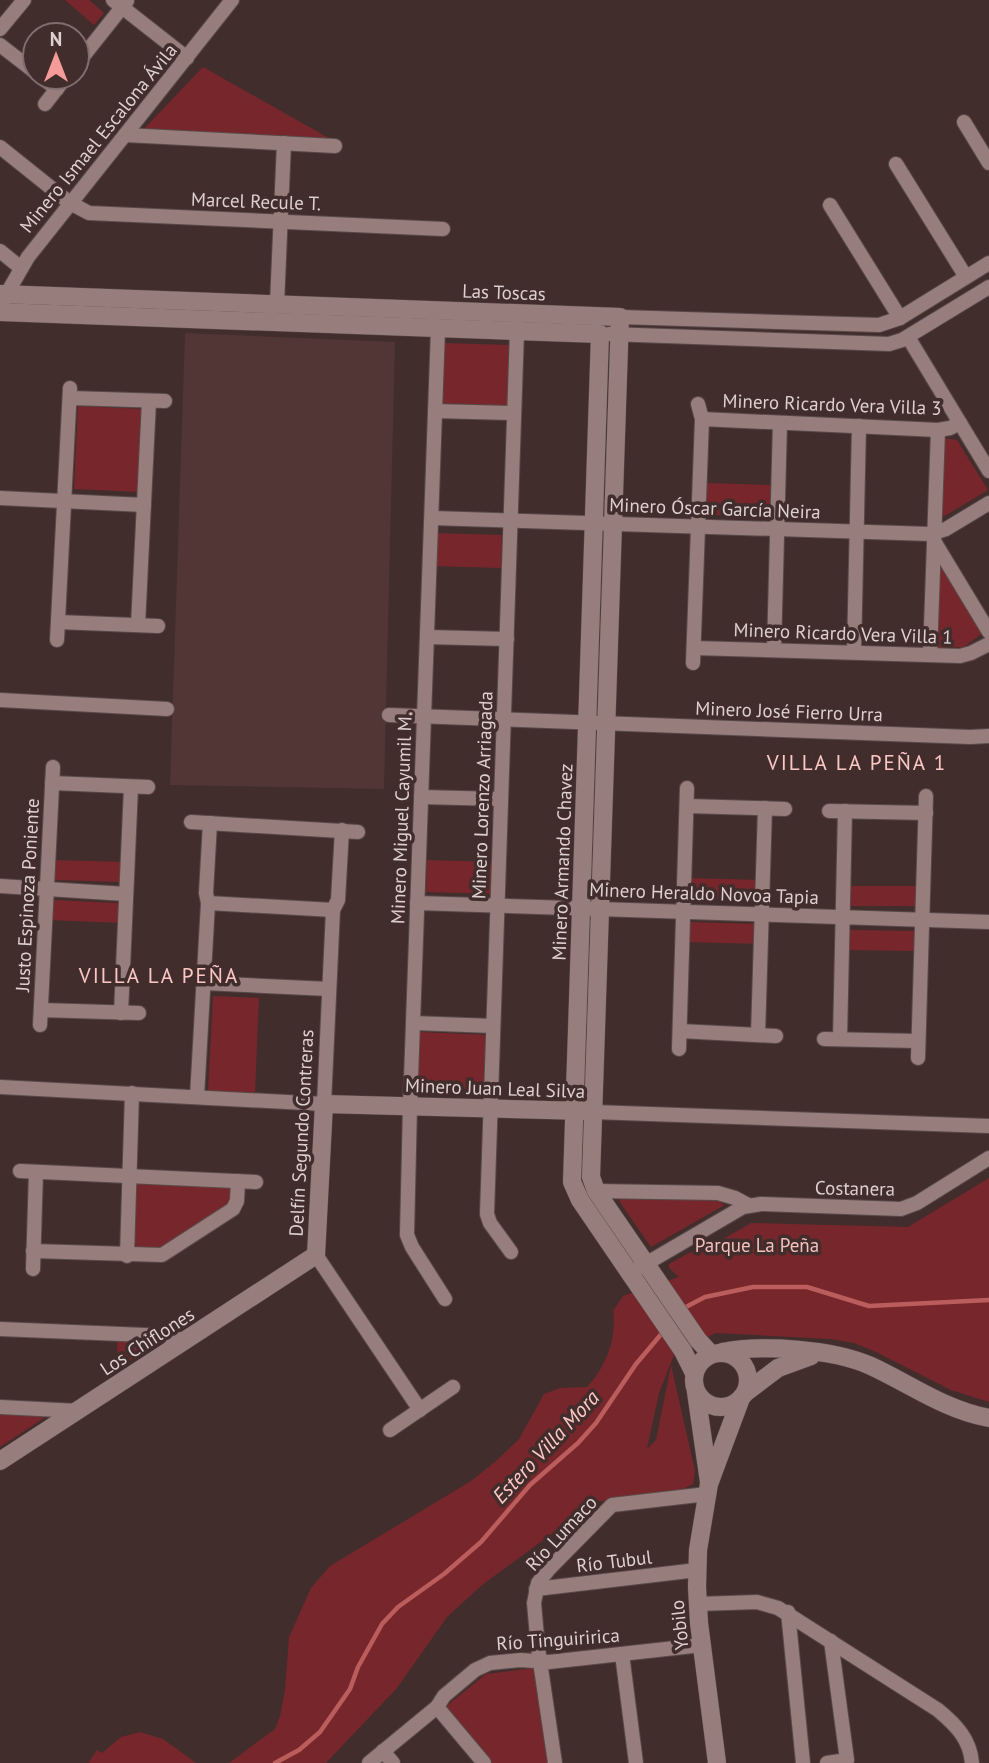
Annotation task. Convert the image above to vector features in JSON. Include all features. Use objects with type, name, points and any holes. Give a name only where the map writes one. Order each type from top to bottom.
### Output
[{"type":"street","points":[[0,29],[24,0]]},
{"type":"street","name":"Minero Ismael Escalona Ávila","points":[[2,298],[70,203],[232,0]]},
{"type":"street","points":[[91,44],[121,2],[187,58]]},
{"type":"street","points":[[0,45],[21,61]]},
{"type":"street","points":[[45,104],[55,91]]},
{"type":"street","points":[[964,122],[989,163]]},
{"type":"street","points":[[125,135],[335,145]]},
{"type":"street","points":[[277,304],[284,143]]},
{"type":"street","name":"Marcel Recule T.","points":[[0,147],[70,203],[94,214],[443,229]]},
{"type":"street","points":[[896,164],[966,277]]},
{"type":"street","points":[[830,205],[900,318]]},
{"type":"street","points":[[0,251],[21,268]]},
{"type":"street","name":"Las Toscas","points":[[620,326],[886,324],[989,263]]},
{"type":"street","name":"Las Toscas","points":[[2,298],[277,304],[883,344],[896,343],[908,337],[989,287]]},
{"type":"street","name":"Las Toscas","points":[[0,312],[517,331],[601,325]]},
{"type":"street","name":"Minero Armando Chavez","points":[[601,325],[588,722],[592,1177],[596,1191],[650,1270],[691,1346],[694,1373]]},
{"type":"street","name":"Minero Armando Chavez","points":[[620,326],[606,722],[574,1111],[574,1189],[635,1281],[691,1346],[717,1353]]},
{"type":"street","name":"Minero Miguel Cayumil M.","points":[[438,329],[407,1234],[412,1247],[445,1298]]},
{"type":"street","name":"Minero Lorenzo Arriagada","points":[[511,1252],[490,1223],[487,1214],[517,331]]},
{"type":"street","points":[[908,337],[989,471]]},
{"type":"street","points":[[57,640],[70,393],[165,401]]},
{"type":"street","points":[[138,625],[149,401]]},
{"type":"street","points":[[698,404],[702,419],[698,526]]},
{"type":"street","points":[[436,411],[514,413]]},
{"type":"street","name":"Minero Ricardo Vera Villa 3","points":[[702,419],[938,430],[960,423]]},
{"type":"street","points":[[774,650],[780,423]]},
{"type":"street","points":[[854,652],[859,426]]},
{"type":"street","points":[[930,655],[938,430]]},
{"type":"street","points":[[0,498],[144,505]]},
{"type":"street","name":"Minero Óscar García Neira","points":[[432,518],[857,531],[934,537],[989,503]]},
{"type":"street","name":"Minero Ricardo Vera Villa 1","points":[[698,526],[694,655],[774,650],[966,655],[989,644]]},
{"type":"street","points":[[934,537],[989,632]]},
{"type":"street","points":[[58,622],[158,626]]},
{"type":"street","points":[[427,637],[507,639]]},
{"type":"street","points":[[0,700],[167,709]]},
{"type":"street","name":"Minero José Fierro Urra","points":[[389,715],[989,736]]},
{"type":"street","name":"Justo Espinoza Poniente","points":[[40,1025],[53,767]]},
{"type":"street","points":[[52,783],[148,787]]},
{"type":"street","points":[[121,1013],[131,787]]},
{"type":"street","points":[[679,1049],[687,788]]},
{"type":"street","points":[[918,1058],[926,796]]},
{"type":"street","points":[[421,797],[501,799]]},
{"type":"street","points":[[687,806],[785,809]]},
{"type":"street","points":[[758,1035],[765,808]]},
{"type":"street","points":[[829,811],[926,813]]},
{"type":"street","points":[[840,1039],[845,811]]},
{"type":"street","points":[[191,822],[358,832]]},
{"type":"street","points":[[197,1097],[210,823]]},
{"type":"street","name":"Delfín Segundo Contreras","points":[[342,830],[339,896],[333,911],[316,1255],[420,1409]]},
{"type":"street","points":[[0,886],[126,894]]},
{"type":"street","points":[[208,903],[333,911]]},
{"type":"street","name":"Minero Heraldo Novoa Tapia","points":[[417,903],[989,922]]},
{"type":"street","points":[[204,983],[329,989]]},
{"type":"street","points":[[41,1010],[139,1013]]},
{"type":"street","points":[[413,1023],[493,1026]]},
{"type":"street","points":[[680,1031],[776,1036]]},
{"type":"street","points":[[824,1039],[918,1041]]},
{"type":"street","name":"Minero Juan Leal Silva","points":[[0,1087],[324,1104],[989,1126]]},
{"type":"street","points":[[127,1255],[132,1093]]},
{"type":"street","name":"Costanera","points":[[596,1191],[718,1193],[748,1205],[901,1209],[989,1158]]},
{"type":"street","points":[[20,1171],[256,1182]]},
{"type":"street","points":[[33,1269],[36,1172]]},
{"type":"street","points":[[33,1251],[162,1255],[233,1209],[237,1201],[238,1181]]},
{"type":"street","points":[[635,1281],[748,1205]]},
{"type":"street","name":"Los Chiflones","points":[[0,1461],[316,1255]]},
{"type":"street","points":[[0,1329],[169,1336],[185,1341]]},
{"type":"street","points":[[694,1373],[700,1362],[717,1353],[761,1348],[822,1354],[860,1362],[949,1406],[989,1418]]},
{"type":"street","points":[[717,1353],[735,1357],[745,1366],[748,1380],[743,1396]]},
{"type":"street","points":[[696,1392],[705,1402],[717,1407],[730,1406],[778,1368],[822,1354]]},
{"type":"street","name":"Yobilo","points":[[694,1373],[708,1489]]},
{"type":"street","points":[[390,1430],[453,1387]]},
{"type":"street","name":"Yobilo","points":[[717,1763],[702,1645],[696,1570],[708,1489],[743,1396]]},
{"type":"street","points":[[0,1407],[78,1411]]},
{"type":"street","name":"Río Lumaco","points":[[555,1763],[534,1603],[536,1590],[549,1569],[612,1505],[708,1489]]},
{"type":"street","name":"Río Tubul","points":[[536,1590],[696,1570]]},
{"type":"street","points":[[698,1604],[757,1602],[788,1612],[938,1710],[956,1726],[971,1748],[972,1763]]},
{"type":"street","points":[[788,1612],[803,1763]]},
{"type":"street","points":[[827,1763],[847,1760],[831,1641]]},
{"type":"street","name":"Río Tinguiririca","points":[[369,1763],[388,1757],[437,1707],[444,1696],[485,1664],[520,1660],[541,1662],[702,1645]]},
{"type":"street","points":[[622,1654],[636,1763]]},
{"type":"street","points":[[437,1707],[484,1763]]},
{"type":"shaded area","points":[[185,333],[395,342],[384,789],[170,785]]},
{"type":"green space","points":[[65,0],[89,0],[104,13],[94,25]]},
{"type":"green space","points":[[203,67],[341,145],[140,133]]},
{"type":"green space","points":[[444,343],[511,345],[509,406],[441,403]]},
{"type":"green space","points":[[78,406],[143,409],[139,492],[74,489]]},
{"type":"green space","points":[[944,438],[957,440],[988,490],[941,518]]},
{"type":"green space","points":[[706,483],[774,485],[774,517],[705,515]]},
{"type":"green space","points":[[433,533],[502,535],[501,568],[432,566]]},
{"type":"green space","points":[[938,558],[984,632],[964,647],[936,648]]},
{"type":"green space","points":[[52,860],[124,862],[121,882],[54,880]]},
{"type":"green space","points":[[427,860],[495,862],[494,894],[426,892]]},
{"type":"green space","points":[[688,878],[760,880],[757,900],[690,898]]},
{"type":"green space","points":[[847,886],[919,886],[916,906],[849,906]]},
{"type":"green space","points":[[51,902],[117,903],[121,907],[120,923],[50,920]]},
{"type":"green space","points":[[690,922],[757,924],[759,944],[687,942]]},
{"type":"green space","points":[[849,930],[916,931],[918,951],[846,950]]},
{"type":"green space","points":[[213,996],[259,998],[255,1093],[208,1091]]},
{"type":"green space","points":[[420,1032],[488,1035],[486,1095],[418,1093]]},
{"type":"green space","name":"Parque La Peña","points":[[989,1178],[989,1402],[951,1390],[854,1343],[831,1339],[715,1333],[674,1355],[659,1393],[647,1449],[656,1440],[671,1365],[695,1471],[693,1484],[683,1489],[595,1502],[482,1585],[447,1617],[397,1688],[326,1763],[229,1763],[275,1729],[285,1690],[289,1637],[311,1588],[330,1566],[471,1481],[496,1461],[519,1439],[544,1394],[560,1388],[587,1387],[609,1352],[613,1311],[623,1296],[679,1277],[669,1268],[669,1264],[689,1253],[709,1247],[751,1223],[908,1227]]},
{"type":"green space","points":[[137,1181],[228,1185],[234,1190],[232,1203],[163,1250],[138,1249],[135,1244]]},
{"type":"green space","points":[[714,1197],[724,1205],[651,1247],[619,1201],[622,1199]]},
{"type":"green space","points":[[118,1337],[163,1339],[116,1370]]},
{"type":"green space","points":[[0,1414],[47,1416],[0,1447]]},
{"type":"green space","points":[[534,1668],[547,1763],[491,1763],[444,1708],[486,1674]]},
{"type":"green space","points":[[140,1732],[163,1739],[196,1763],[88,1763],[97,1750],[102,1753],[121,1737]]},
{"type":"waterway","name":"Estero Villa Mora","points":[[682,1309],[705,1297],[753,1287],[807,1287],[869,1306],[989,1300]]},
{"type":"waterway","name":"Estero Villa Mora","points":[[275,1763],[299,1750],[320,1732],[350,1689],[358,1667],[382,1624],[398,1607],[444,1574],[481,1542],[530,1485],[578,1443],[596,1423],[636,1364],[663,1332]]},
{"type":"district","name":"VILLA LA PEÑA 1","points":[[857,763]]},
{"type":"district","name":"VILLA LA PEÑA","points":[[159,976]]}]
